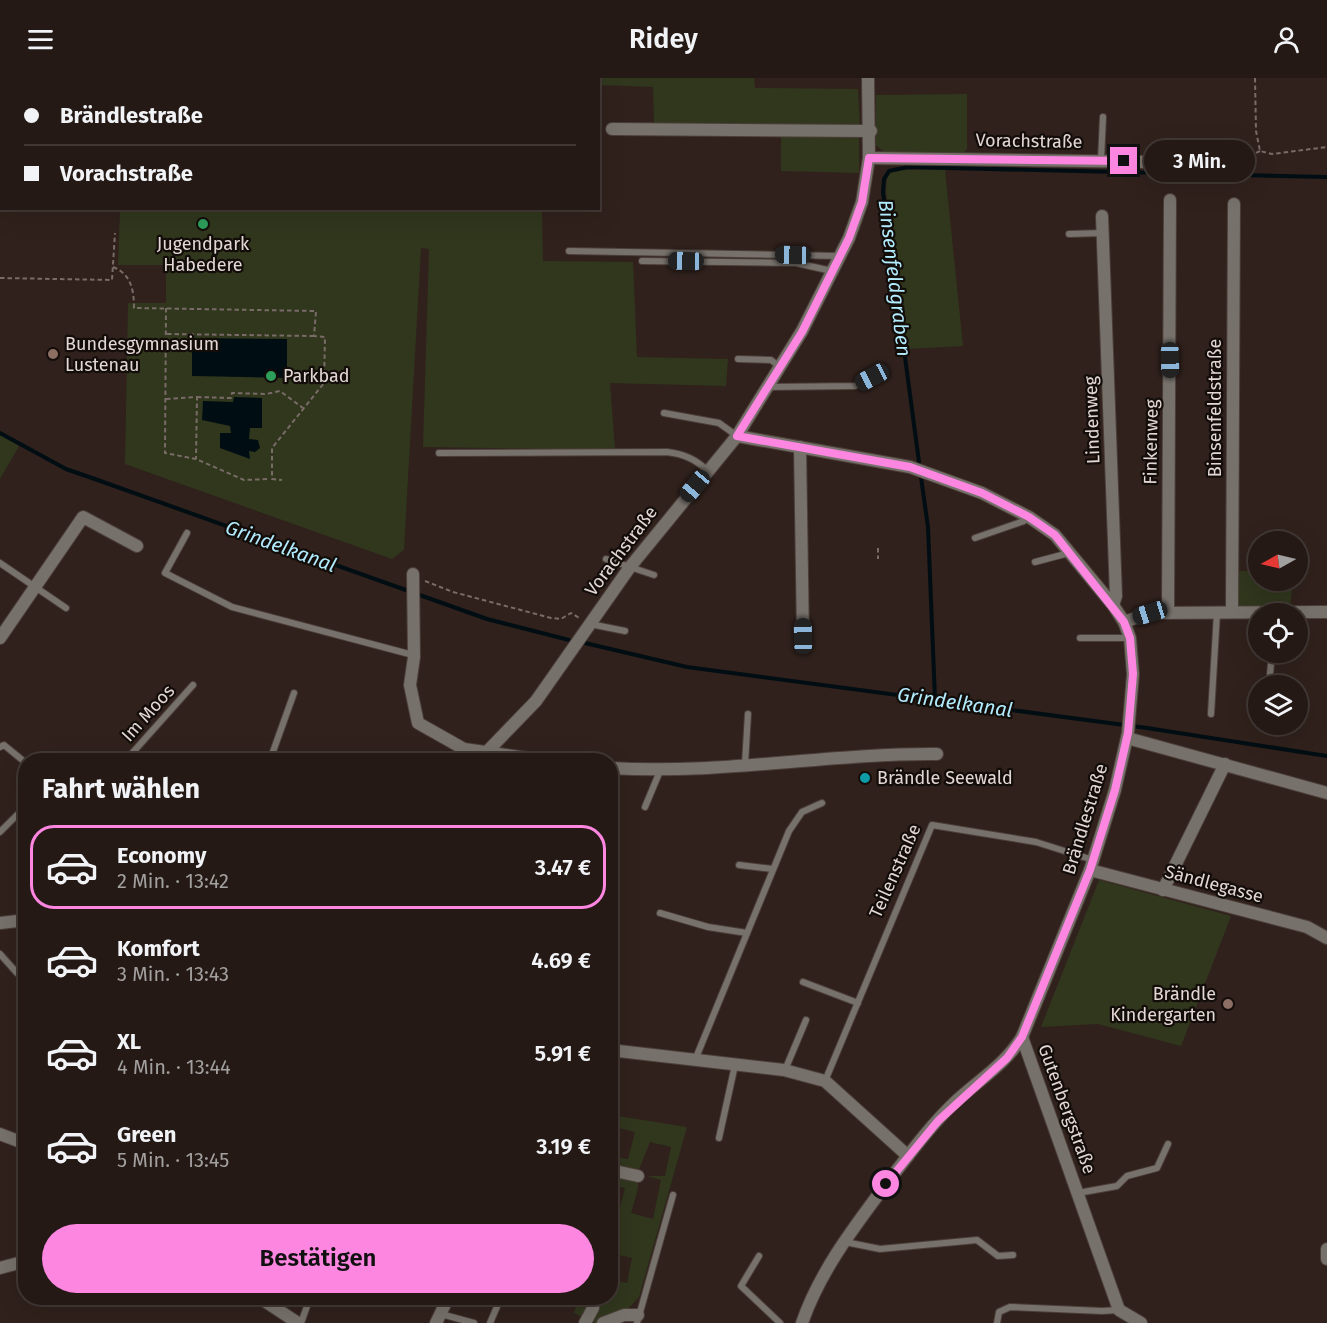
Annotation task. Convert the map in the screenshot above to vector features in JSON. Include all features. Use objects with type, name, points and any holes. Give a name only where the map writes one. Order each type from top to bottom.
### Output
[{"type":"street","name":"Vorachstraße","points":[[486,753],[536,701],[630,567],[737,436],[802,332],[857,220],[869,158],[871,131],[868,78]]},
{"type":"street","points":[[612,129],[871,131]]},
{"type":"street","name":"Vorachstraße","points":[[869,158],[1224,163]]},
{"type":"street","name":"Finkenweg","points":[[1168,613],[1170,200]]},
{"type":"street","name":"Binsenfeldstraße","points":[[1232,612],[1234,204]]},
{"type":"street","name":"Lindenweg","points":[[1102,216],[1115,536],[1116,596],[1113,605]]},
{"type":"street","name":"Brändlestraße","points":[[737,436],[910,467],[982,493],[1029,517],[1055,535],[1113,605],[1124,622],[1130,638],[1133,674],[1128,736],[1115,790],[1092,865],[1022,1037],[1007,1058],[954,1104],[908,1156],[844,1242],[825,1273],[802,1323]]},
{"type":"street","points":[[800,447],[803,636]]},
{"type":"street","points":[[0,638],[33,586],[83,517],[137,546]]},
{"type":"street","points":[[413,578],[414,655],[410,685],[418,723],[473,753]]},
{"type":"street","points":[[1124,622],[1150,613],[1248,612]]},
{"type":"street","points":[[1308,612],[1327,612]]},
{"type":"street","points":[[1128,736],[1327,793]]},
{"type":"street","points":[[618,768],[660,771],[937,754]]},
{"type":"street","points":[[1163,890],[1225,764]]},
{"type":"street","name":"Sändlegasse","points":[[1092,865],[1163,890],[1307,927],[1327,938]]},
{"type":"street","points":[[0,923],[18,921]]},
{"type":"street","name":"Gutenbergstraße","points":[[1022,1037],[1119,1310]]},
{"type":"street","points":[[618,1051],[784,1070],[825,1082],[908,1156]]},
{"type":"street","points":[[0,1134],[18,1140]]},
{"type":"street","points":[[618,1172],[638,1176]]},
{"type":"street","points":[[1327,1249],[1327,1259]]},
{"type":"street","points":[[0,1268],[18,1263]]},
{"type":"street","points":[[271,1305],[300,1323]]},
{"type":"street","points":[[585,1323],[593,1305]]},
{"type":"street","points":[[1119,1310],[1141,1323]]},
{"type":"street","points":[[603,1323],[624,1315],[638,1319]]},
{"type":"lane","points":[[1101,160],[1103,117]]},
{"type":"lane","points":[[1069,234],[1103,233]]},
{"type":"lane","points":[[569,251],[839,256]]},
{"type":"lane","points":[[642,261],[796,263],[832,271]]},
{"type":"lane","points":[[738,359],[771,360],[780,367]]},
{"type":"lane","points":[[768,387],[855,386],[872,377]]},
{"type":"lane","points":[[664,413],[719,423],[737,436]]},
{"type":"lane","points":[[439,453],[667,452],[682,454],[708,471]]},
{"type":"lane","points":[[975,538],[1024,521],[1029,517]]},
{"type":"lane","points":[[187,533],[165,573],[232,607],[414,655]]},
{"type":"lane","points":[[1035,562],[1070,553]]},
{"type":"lane","points":[[606,559],[654,575]]},
{"type":"lane","points":[[0,563],[66,608]]},
{"type":"lane","points":[[1211,714],[1217,612]]},
{"type":"lane","points":[[589,624],[625,631]]},
{"type":"lane","points":[[1080,638],[1130,638]]},
{"type":"lane","name":"Im Moos","points":[[132,753],[193,685]]},
{"type":"lane","points":[[273,753],[294,693]]},
{"type":"lane","points":[[745,764],[748,714]]},
{"type":"lane","points":[[0,747],[4,745],[18,756]]},
{"type":"lane","points":[[645,807],[660,771]]},
{"type":"lane","points":[[695,1060],[789,831],[802,812],[822,803]]},
{"type":"lane","points":[[1,828],[18,813]]},
{"type":"lane","name":"Teilenstraße","points":[[825,1082],[932,825],[1036,842],[1092,865]]},
{"type":"lane","points":[[739,865],[773,869]]},
{"type":"lane","points":[[660,913],[708,927],[747,933]]},
{"type":"lane","points":[[0,954],[18,973]]},
{"type":"lane","points":[[803,982],[858,1004]]},
{"type":"lane","points":[[784,1070],[806,1020]]},
{"type":"lane","points":[[719,1138],[735,1065]]},
{"type":"lane","name":"Gutenbergstraße","points":[[1078,1193],[1117,1186],[1127,1176],[1157,1168],[1168,1144]]},
{"type":"lane","points":[[638,1319],[673,1195]]},
{"type":"lane","points":[[844,1242],[865,1247],[891,1248],[977,1240],[998,1256],[1013,1255]]},
{"type":"lane","points":[[759,1256],[741,1286],[780,1323]]},
{"type":"lane","points":[[300,1323],[307,1305]]},
{"type":"lane","points":[[490,1323],[498,1305]]},
{"type":"lane","points":[[997,1323],[999,1312],[1010,1307],[1119,1310]]},
{"type":"lane","points":[[438,1318],[474,1323]]},
{"type":"path","points":[[1254,78],[1256,131],[1260,151]]},
{"type":"path","points":[[1224,163],[1237,163],[1260,151],[1272,154],[1327,147]]},
{"type":"path","points":[[0,278],[112,280],[115,233]]},
{"type":"path","points":[[113,267],[120,270],[134,287],[134,308],[316,310],[314,336]]},
{"type":"path","points":[[166,308],[165,453],[196,459],[244,480],[282,480]]},
{"type":"path","points":[[166,334],[326,337],[324,383],[272,448],[272,479]]},
{"type":"path","points":[[166,399],[231,398],[232,393],[266,394],[280,391],[303,408]]},
{"type":"path","points":[[196,397],[196,459]]},
{"type":"path","points":[[878,548],[878,559]]},
{"type":"path","points":[[413,578],[421,568],[425,569],[424,581],[453,592],[551,618],[561,619],[571,613],[589,624]]},
{"type":"green space","points":[[600,78],[754,78],[755,88],[858,89],[860,126],[654,123],[653,87],[600,85]]},
{"type":"green space","points":[[967,94],[967,149],[963,153],[884,152],[876,145],[876,95]]},
{"type":"green space","points":[[781,135],[859,135],[859,173],[781,171]]},
{"type":"green space","points":[[945,170],[963,346],[906,349],[886,191],[887,179],[891,172]]},
{"type":"green space","points":[[120,210],[542,210],[543,261],[633,262],[637,357],[728,359],[726,386],[610,383],[615,450],[423,447],[429,249],[421,248],[404,550],[392,559],[125,464],[128,303],[166,303],[166,265],[118,265]]},
{"type":"green space","points":[[0,435],[19,446],[0,479]]},
{"type":"green space","points":[[1236,571],[1248,571],[1248,591],[1292,591],[1290,603],[1248,603],[1248,606],[1238,606],[1235,600]]},
{"type":"green space","points":[[1099,880],[1231,916],[1181,1046],[1098,1024],[1041,1027]]},
{"type":"green space","points":[[618,1116],[687,1127],[639,1297],[615,1318],[596,1323],[574,1313],[577,1305],[618,1305],[618,1281],[627,1283],[632,1258],[618,1255],[618,1215],[625,1188],[618,1186],[618,1164],[620,1158],[628,1159],[635,1132],[618,1128]],"holes":[[[650,1142],[671,1147],[665,1176],[647,1176],[661,1180],[653,1219],[631,1213],[638,1188],[638,1172]]]},
{"type":"shaded area","points":[[192,338],[287,339],[287,378],[192,376]]},
{"type":"shaded area","points":[[234,397],[262,398],[262,428],[250,428],[249,439],[258,440],[260,448],[255,452],[249,451],[250,459],[220,448],[220,433],[231,433],[230,426],[202,420],[203,401],[233,402]]},
{"type":"waterway","name":"Binsenfeldgraben","points":[[919,462],[883,192],[884,179],[889,171],[908,167],[1327,177]]},
{"type":"waterway","name":"Grindelkanal","points":[[0,433],[66,469],[487,619],[569,640]]},
{"type":"waterway","name":"Binsenfeldgraben","points":[[921,477],[928,527],[935,699]]},
{"type":"waterway","name":"Grindelkanal","points":[[585,643],[687,667],[1147,728],[1327,756]]},
{"type":"place","name":"Jugendpark Habedere","points":[[203,224]]},
{"type":"place","name":"Bundesgymnasium Lustenau","points":[[53,354]]},
{"type":"place","name":"Parkbad","points":[[271,376]]},
{"type":"place","name":"Brändle Seewald","points":[[865,778]]},
{"type":"place","name":"Brändle Kindergarten","points":[[1228,1004]]},
{"type":"route","points":[[886,1184],[922,1138],[954,1104],[1007,1058],[1022,1037],[1090,870],[1115,790],[1130,715],[1133,674],[1130,638],[1124,622],[1113,605],[1078,561],[1055,535],[1029,517],[982,493],[910,467],[737,436],[802,332],[849,238],[862,202],[869,158],[1124,161]]}]
